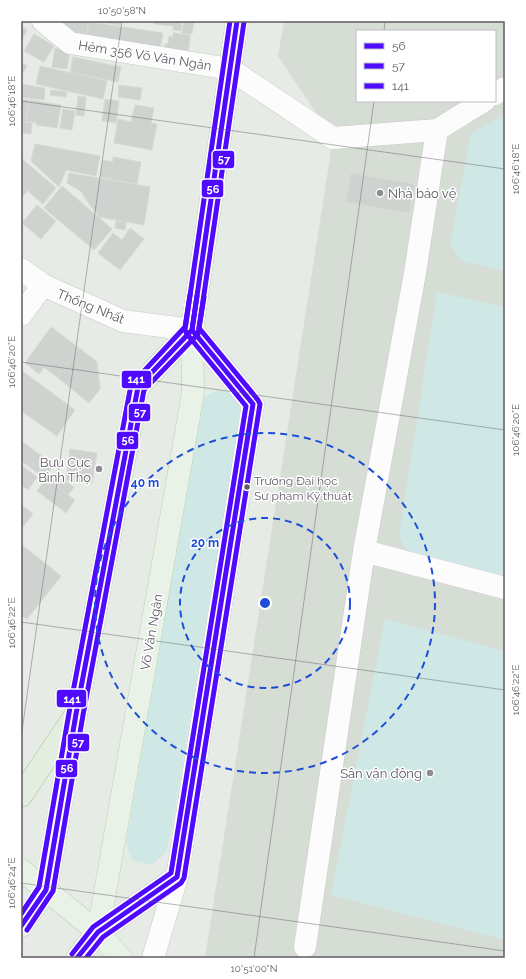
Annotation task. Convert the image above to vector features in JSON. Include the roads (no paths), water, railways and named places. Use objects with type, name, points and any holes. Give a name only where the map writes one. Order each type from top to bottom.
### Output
[{"type":"highway","points":[[21,796],[76,714]]},
{"type":"main road","name":"Võ Văn Ngân","points":[[77,958],[98,932],[193,393],[192,330],[237,21]]},
{"type":"main road","points":[[21,926],[46,890],[76,714],[138,387],[192,330]]},
{"type":"main road","points":[[21,870],[98,932],[121,958]]},
{"type":"street","name":"Hẻm 356 Võ Văn Ngân","points":[[43,21],[70,42],[230,69]]},
{"type":"street","points":[[230,69],[333,138],[437,130],[482,102]]},
{"type":"street","points":[[496,93],[505,88]]},
{"type":"street","points":[[305,947],[364,551],[415,273],[437,130]]},
{"type":"street","name":"Thống Nhất","points":[[21,269],[43,286],[123,321],[192,330]]},
{"type":"street","points":[[21,315],[43,286]]},
{"type":"street","points":[[153,958],[177,877],[253,404],[192,330]]},
{"type":"street","points":[[364,551],[505,588]]},
{"type":"street","name":"Võ Văn Ngân","points":[[98,932],[177,877]]},
{"type":"place","name":"Nhà bảo vệ","points":[[380,193]]},
{"type":"place","name":"Bưu Cục Bình Thọ","points":[[99,469]]},
{"type":"place","name":"Trường Đại học Sư phạm Kỹ thuật","points":[[247,487]]},
{"type":"place","name":"Sân vận động","points":[[430,773]]}]
